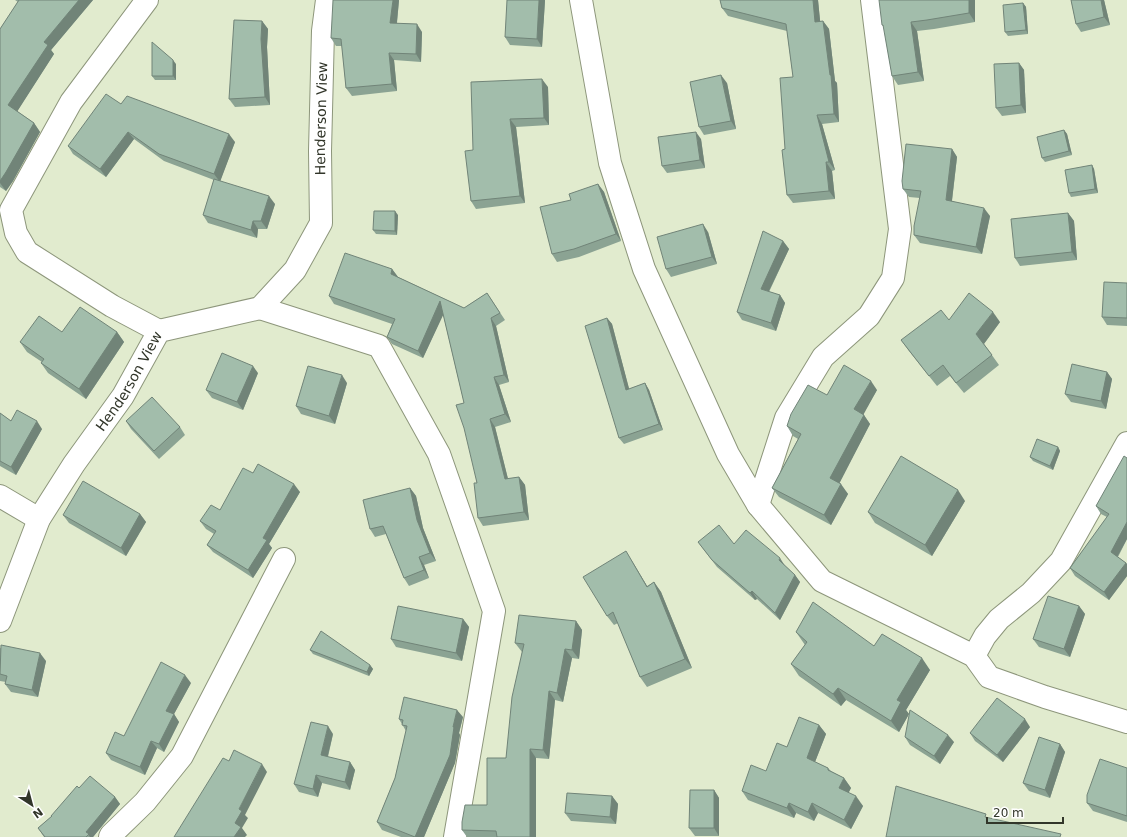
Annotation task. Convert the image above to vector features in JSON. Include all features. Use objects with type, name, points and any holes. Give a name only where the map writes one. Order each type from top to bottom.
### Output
[{"type":"street","points":[[147,0],[71,102],[11,210],[16,233],[27,252],[112,306],[159,332]]},
{"type":"street","name":"Henderson View","points":[[0,621],[39,518],[74,464],[123,396],[159,332],[260,308],[295,270],[321,223],[320,151],[322,55],[327,0]]},
{"type":"street","points":[[581,0],[610,163],[644,269],[728,454],[758,505],[822,581],[974,656],[989,677],[1045,697],[1127,722]]},
{"type":"street","points":[[758,505],[786,418],[823,357],[869,316],[893,278],[900,229],[872,0]]},
{"type":"street","points":[[260,308],[379,346],[439,454],[494,611],[455,837]]},
{"type":"street","points":[[974,656],[984,636],[998,619],[1032,593],[1061,561],[1127,444]]},
{"type":"street","points":[[0,496],[39,518]]},
{"type":"street","points":[[110,837],[145,802],[182,756],[284,558]]},
{"type":"building","points":[[19,0],[79,0],[44,42],[48,45],[8,105],[34,123],[0,181],[0,29]]},
{"type":"building","points":[[333,0],[393,0],[390,23],[417,24],[416,54],[389,53],[392,84],[346,88],[341,39],[331,38]]},
{"type":"building","points":[[507,0],[539,0],[537,39],[505,37]]},
{"type":"building","points":[[720,0],[813,0],[815,22],[823,21],[831,75],[834,114],[817,115],[829,162],[826,162],[829,191],[787,195],[782,150],[785,149],[780,78],[793,77],[786,24],[722,8]]},
{"type":"building","points":[[879,0],[969,0],[969,13],[911,22],[918,72],[892,76],[882,25]]},
{"type":"building","points":[[1071,0],[1101,0],[1104,17],[1076,24]]},
{"type":"building","points":[[1023,3],[1026,30],[1005,32],[1003,5]]},
{"type":"building","points":[[234,20],[262,21],[261,39],[265,97],[229,99]]},
{"type":"building","points":[[152,42],[173,60],[173,76],[152,76]]},
{"type":"building","points":[[1019,63],[1021,105],[996,108],[994,64]]},
{"type":"building","points":[[721,75],[731,121],[699,127],[690,82]]},
{"type":"building","points":[[542,79],[544,118],[510,119],[520,196],[471,201],[465,151],[473,150],[471,82]]},
{"type":"building","points":[[106,94],[121,104],[127,96],[229,134],[214,174],[159,154],[128,132],[100,169],[68,146]]},
{"type":"building","points":[[1064,130],[1069,151],[1042,158],[1037,137]]},
{"type":"building","points":[[696,132],[700,160],[662,166],[658,137]]},
{"type":"building","points":[[906,144],[952,149],[946,200],[984,208],[976,247],[914,235],[914,226],[921,191],[903,189],[902,181]]},
{"type":"building","points":[[1092,165],[1095,189],[1069,193],[1065,170]]},
{"type":"building","points":[[214,179],[269,196],[261,221],[253,221],[251,230],[203,215]]},
{"type":"building","points":[[598,184],[616,234],[574,249],[552,254],[540,207],[571,200],[569,194]]},
{"type":"building","points":[[374,211],[395,211],[395,231],[373,230]]},
{"type":"building","points":[[1068,213],[1072,252],[1015,258],[1011,219]]},
{"type":"building","points":[[703,224],[712,257],[666,269],[657,237]]},
{"type":"building","points":[[763,231],[783,241],[761,289],[780,295],[771,323],[737,312]]},
{"type":"building","points":[[345,253],[392,269],[391,274],[464,308],[487,293],[500,313],[491,318],[504,375],[494,377],[505,414],[490,419],[505,479],[519,477],[524,512],[478,518],[474,483],[477,483],[464,428],[456,405],[464,403],[440,301],[418,351],[387,337],[395,319],[329,296]]},
{"type":"building","points":[[1104,282],[1127,283],[1127,318],[1102,317]]},
{"type":"building","points":[[969,293],[993,312],[976,334],[992,355],[956,383],[943,365],[929,376],[901,340],[941,310],[949,320]]},
{"type":"building","points":[[80,307],[117,332],[79,389],[41,363],[44,359],[20,342],[39,316],[62,332]]},
{"type":"building","points":[[607,318],[626,390],[645,383],[659,424],[619,438],[585,326]]},
{"type":"building","points":[[222,353],[253,366],[237,402],[206,390]]},
{"type":"building","points":[[1072,364],[1107,372],[1101,401],[1065,394]]},
{"type":"building","points":[[844,365],[871,381],[854,409],[864,415],[830,478],[841,484],[824,515],[772,488],[801,434],[787,426],[791,414],[808,385],[827,395]]},
{"type":"building","points":[[308,366],[342,375],[329,416],[296,406]]},
{"type":"building","points":[[152,397],[180,427],[154,451],[126,421]]},
{"type":"building","points":[[17,410],[37,421],[11,467],[0,461],[0,413],[11,421]]},
{"type":"building","points":[[1037,439],[1058,447],[1050,466],[1030,457]]},
{"type":"building","points":[[901,456],[958,490],[925,545],[868,512]]},
{"type":"building","points":[[1124,456],[1127,458],[1127,522],[1111,552],[1126,563],[1104,592],[1070,568],[1109,514],[1096,506]]},
{"type":"building","points":[[258,464],[294,484],[263,538],[267,540],[248,570],[207,545],[216,531],[200,521],[211,505],[220,510],[243,468],[253,473]]},
{"type":"building","points":[[83,481],[140,514],[121,548],[63,515]]},
{"type":"building","points":[[410,488],[417,520],[430,553],[419,557],[424,570],[404,578],[383,526],[370,529],[363,500]]},
{"type":"building","points":[[719,525],[734,544],[746,530],[780,558],[779,560],[795,575],[775,613],[752,591],[750,593],[712,560],[698,542]]},
{"type":"building","points":[[626,551],[647,587],[654,582],[685,659],[640,677],[613,612],[607,616],[583,577]]},
{"type":"building","points":[[1048,596],[1079,606],[1064,649],[1033,639]]},
{"type":"building","points":[[813,602],[874,646],[882,634],[922,658],[897,700],[901,702],[891,721],[838,688],[833,694],[791,664],[807,642],[796,632]]},
{"type":"building","points":[[398,606],[463,619],[456,653],[391,639]]},
{"type":"building","points":[[519,615],[576,621],[572,650],[565,649],[557,693],[549,691],[543,750],[530,749],[530,837],[497,837],[496,831],[462,830],[462,822],[465,805],[487,805],[487,758],[506,758],[512,697],[524,644],[515,643]]},
{"type":"building","points":[[321,631],[370,665],[367,672],[310,650]]},
{"type":"building","points":[[1,645],[40,653],[32,690],[5,684],[7,676],[0,674]]},
{"type":"building","points":[[161,662],[185,675],[166,711],[174,714],[159,744],[151,741],[140,767],[106,753],[115,732],[124,736]]},
{"type":"building","points":[[404,697],[457,710],[453,727],[450,755],[415,837],[377,822],[395,778],[407,726],[402,725],[403,720],[399,719]]},
{"type":"building","points":[[997,698],[1025,719],[997,755],[970,733]]},
{"type":"building","points":[[910,710],[948,735],[934,756],[905,737]]},
{"type":"building","points":[[799,717],[819,725],[807,758],[844,778],[839,788],[856,796],[844,820],[812,803],[808,812],[789,803],[787,808],[742,791],[751,765],[766,771],[777,743],[787,747]]},
{"type":"building","points":[[311,722],[328,726],[321,755],[350,762],[345,782],[316,775],[313,789],[294,784]]},
{"type":"building","points":[[1039,737],[1060,744],[1045,790],[1023,783]]},
{"type":"building","points":[[234,750],[262,764],[239,809],[242,811],[235,823],[241,827],[234,837],[174,837],[223,758],[229,761]]},
{"type":"building","points":[[1100,759],[1127,768],[1127,816],[1087,803],[1087,795]]},
{"type":"building","points":[[90,776],[115,797],[86,832],[89,834],[86,837],[45,837],[38,828],[52,816],[77,786],[79,788]]},
{"type":"building","points":[[896,786],[986,814],[985,817],[1061,834],[1060,837],[886,837]]},
{"type":"building","points":[[690,790],[714,790],[714,828],[689,828]]},
{"type":"building","points":[[567,793],[612,796],[610,817],[565,813]]}]
